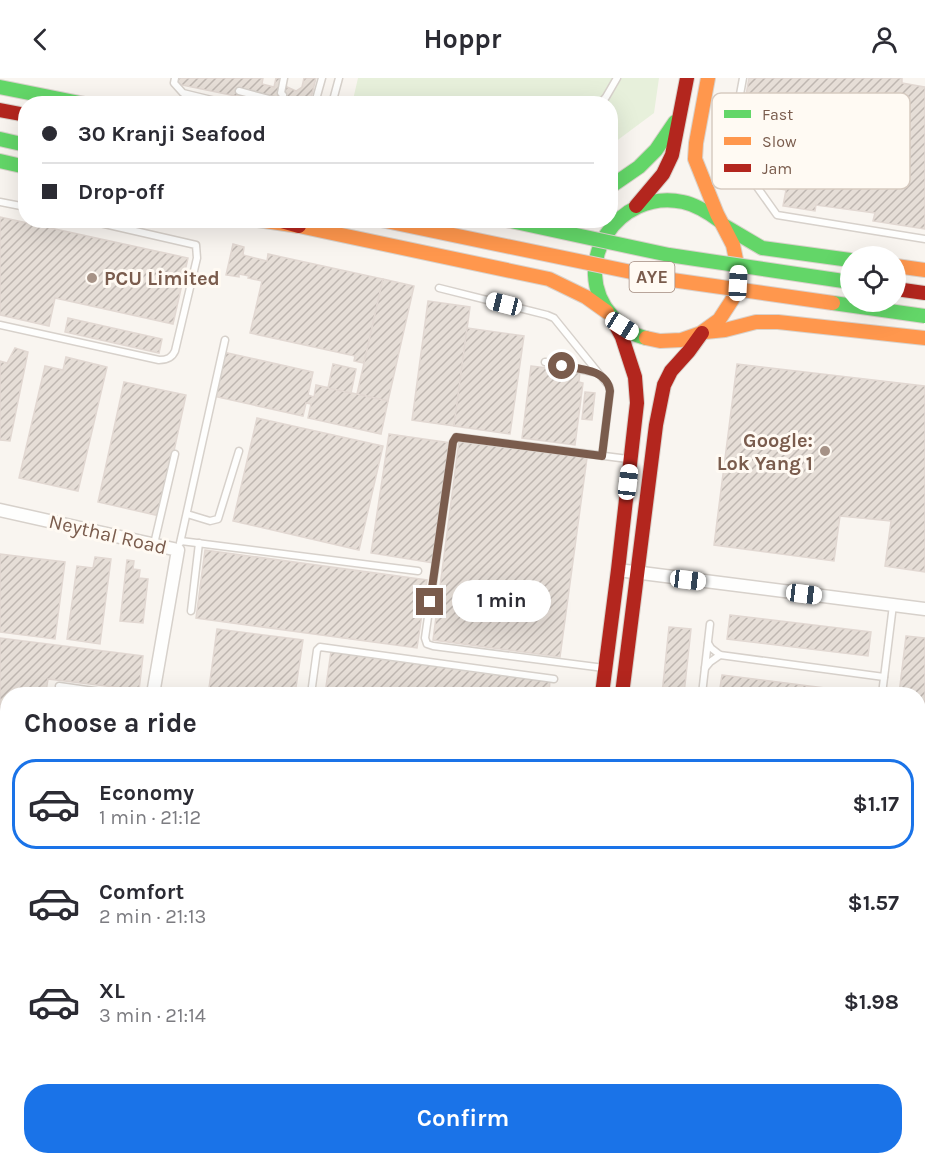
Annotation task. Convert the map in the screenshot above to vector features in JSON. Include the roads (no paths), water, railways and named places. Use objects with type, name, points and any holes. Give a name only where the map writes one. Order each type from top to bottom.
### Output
[{"type":"main road","points":[[618,219],[635,207],[663,174],[672,155],[687,78]]},
{"type":"main road","points":[[623,687],[656,425],[664,385],[671,371],[702,333],[726,312],[738,283],[736,252],[721,223],[695,159],[708,78]]},
{"type":"main road","points":[[0,87],[45,96]]},
{"type":"main road","points":[[0,110],[18,113]]},
{"type":"main road","points":[[618,181],[639,167],[656,150],[681,113]]},
{"type":"main road","points":[[0,160],[18,165]]},
{"type":"main road","points":[[618,212],[664,199],[681,201],[696,206],[762,248],[840,259]]},
{"type":"main road","points":[[308,228],[549,279],[586,297],[636,335],[653,341],[670,342],[687,339],[702,333],[756,322],[778,322],[925,338]]},
{"type":"main road","name":"AYE","points":[[420,228],[665,279],[925,316]]},
{"type":"main road","name":"AYE","points":[[543,228],[669,255],[840,281]]},
{"type":"main road","points":[[603,687],[638,404],[635,377],[622,337],[602,301],[597,286],[595,270],[597,255],[609,228]]},
{"type":"main road","points":[[906,267],[925,270]]},
{"type":"main road","points":[[906,290],[925,293]]},
{"type":"street","name":"Neythal Road","points":[[0,510],[154,544],[179,545],[154,687]]},
{"type":"street","points":[[618,570],[925,609]]},
{"type":"lane","points":[[175,78],[174,82],[183,93],[195,96]]},
{"type":"lane","points":[[283,95],[281,93],[284,78]]},
{"type":"lane","points":[[317,96],[322,78]]},
{"type":"lane","points":[[335,96],[339,78]]},
{"type":"lane","points":[[607,96],[617,78]]},
{"type":"lane","points":[[740,93],[743,78]]},
{"type":"lane","points":[[239,91],[258,96]]},
{"type":"lane","points":[[758,189],[777,215],[925,239]]},
{"type":"lane","points":[[0,202],[18,205]]},
{"type":"lane","points":[[0,325],[159,360],[169,359],[175,351],[179,335],[197,258],[196,245],[136,228]]},
{"type":"lane","points":[[439,288],[551,316],[610,389],[602,456]]},
{"type":"lane","points":[[225,340],[179,545],[199,543],[418,571]]},
{"type":"lane","points":[[544,362],[598,373]]},
{"type":"lane","points":[[605,668],[430,646],[425,638],[453,442],[456,437],[631,459]]},
{"type":"lane","points":[[187,514],[210,520],[218,519],[239,451]]},
{"type":"lane","points":[[154,544],[175,454]]},
{"type":"lane","points":[[191,611],[199,543]]},
{"type":"lane","points":[[883,687],[893,605]]},
{"type":"lane","points":[[703,687],[711,624]]},
{"type":"lane","points":[[708,642],[711,648],[720,655],[884,677]]},
{"type":"lane","points":[[312,687],[317,650],[320,647],[554,680]]},
{"type":"lane","points":[[705,668],[720,655]]},
{"type":"lane","points":[[59,686],[66,687]]},
{"type":"place","name":"PCU Limited","points":[[92,278]]},
{"type":"place","name":"Google: Lok Yang 1","points":[[825,451]]}]
